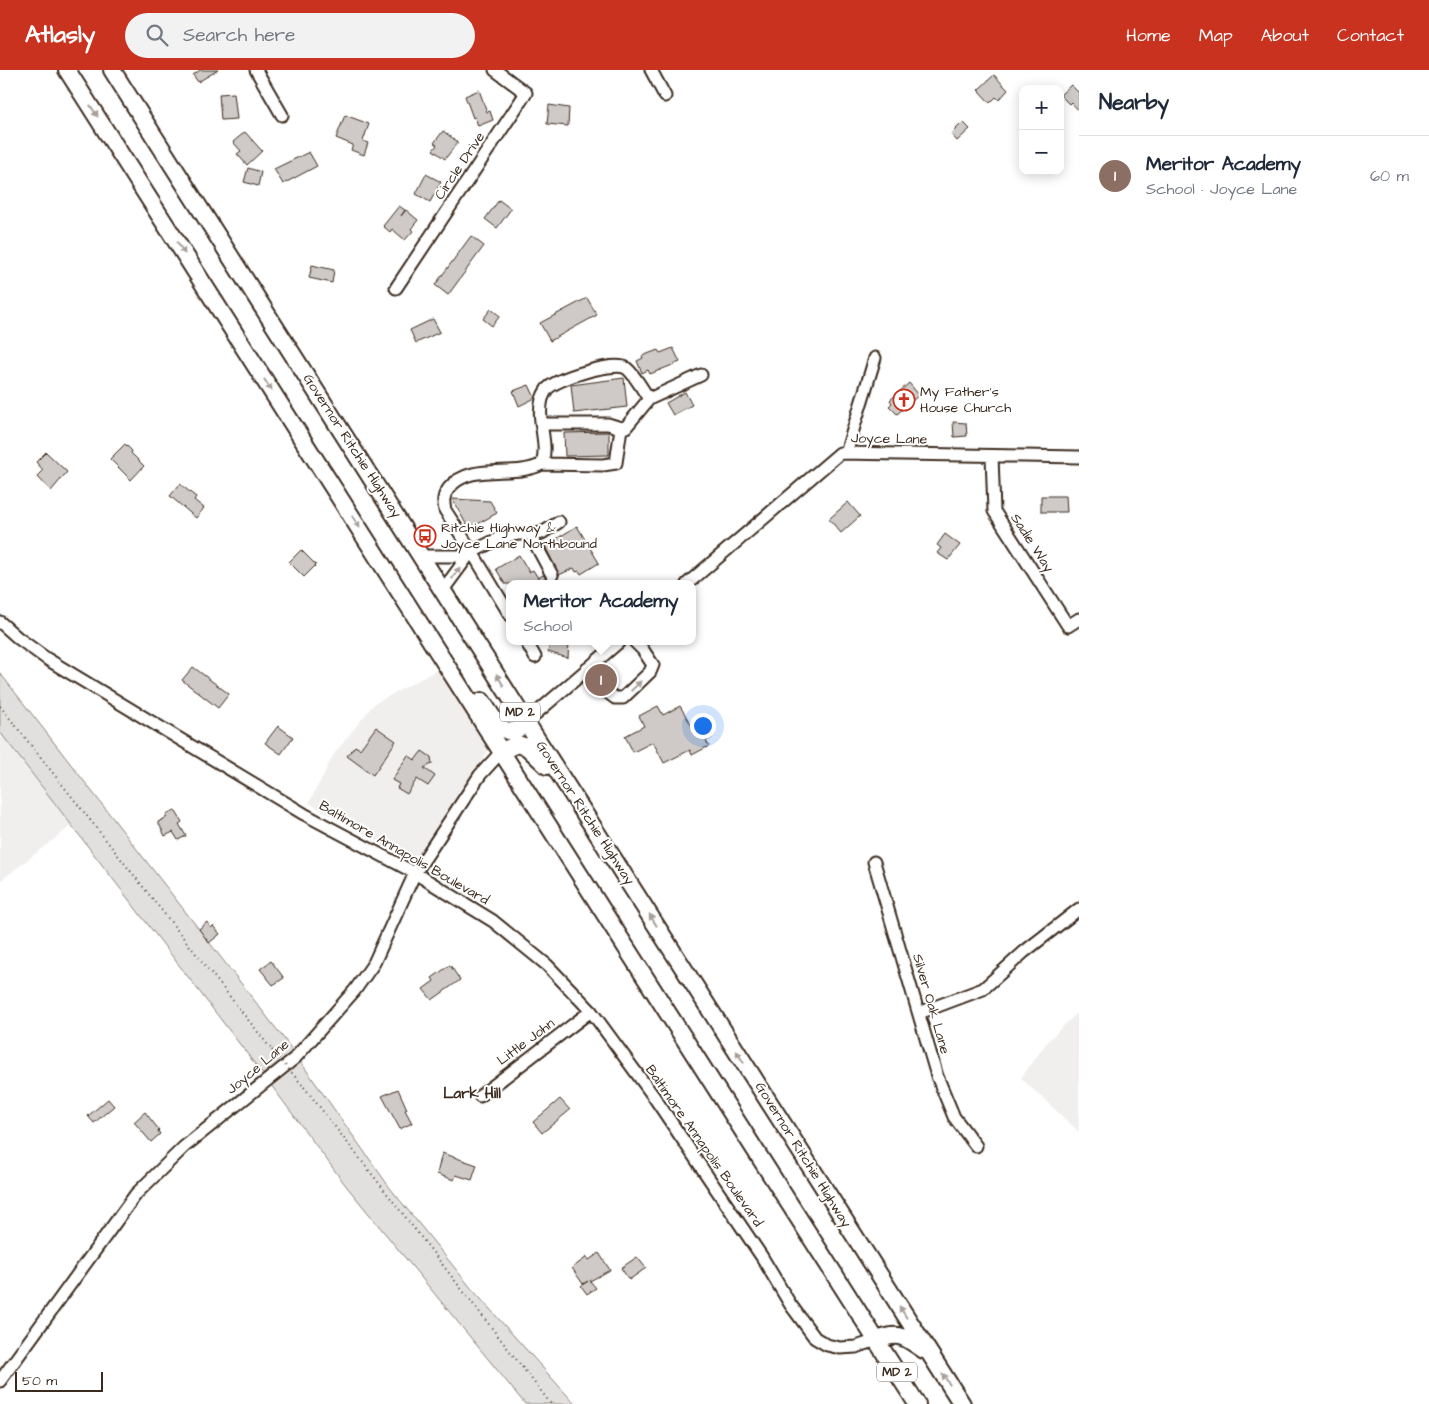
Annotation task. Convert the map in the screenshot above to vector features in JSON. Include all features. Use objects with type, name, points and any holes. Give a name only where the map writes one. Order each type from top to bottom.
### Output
[{"type":"highway","name":"MD 2","points":[[67,70],[917,1404]]},
{"type":"highway","name":"Governor Ritchie Highway","points":[[112,70],[962,1404]]},
{"type":"highway","points":[[441,655],[467,679],[501,727],[510,732],[518,730],[526,722]]},
{"type":"highway","points":[[502,751],[516,744],[527,746],[568,787]]},
{"type":"highway","points":[[877,1340],[891,1334],[904,1337],[929,1354]]},
{"type":"street","points":[[256,70],[282,115]]},
{"type":"street","name":"Circle Drive","points":[[396,288],[526,93],[495,70]]},
{"type":"street","points":[[651,70],[665,96]]},
{"type":"street","points":[[846,453],[875,358]]},
{"type":"street","points":[[542,464],[544,450],[541,406],[547,390],[567,378],[608,367],[620,366],[628,369],[649,399]]},
{"type":"street","points":[[542,424],[608,424],[620,428],[626,427],[649,399],[701,374]]},
{"type":"street","points":[[506,609],[470,554],[445,510],[443,502],[447,490],[465,476],[531,468],[542,464],[594,465],[616,463],[620,428]]},
{"type":"street","name":"Joyce Lane","points":[[692,580],[840,453],[1079,457]]},
{"type":"street","name":"Sadie Way","points":[[992,456],[994,511],[1068,626],[1079,619]]},
{"type":"street","points":[[422,556],[470,554],[504,536],[542,532],[559,522]]},
{"type":"street","points":[[530,534],[552,574]]},
{"type":"street","points":[[444,590],[470,554]]},
{"type":"street","name":"Baltimore Annapolis Boulevard","points":[[0,622],[47,659],[304,814],[414,873],[493,921],[547,965],[591,1012],[654,1097],[762,1256],[790,1304],[816,1338],[827,1345],[840,1348],[856,1347],[877,1340]]},
{"type":"street","points":[[528,645],[535,657]]},
{"type":"street","points":[[526,722],[615,645]]},
{"type":"street","points":[[587,669],[607,692],[615,698],[623,698],[650,672],[653,665],[638,645]]},
{"type":"street","name":"Joyce Lane","points":[[0,1381],[136,1194],[184,1146],[295,1058],[355,990],[374,963],[414,873],[480,775],[502,751]]},
{"type":"street","name":"Silver Oak Lane","points":[[874,862],[937,1076],[954,1117],[976,1146]]},
{"type":"street","points":[[918,1013],[982,989],[1024,952],[1079,909]]},
{"type":"street","name":"Little John","points":[[480,1096],[591,1012]]},
{"type":"path","points":[[0,706],[272,1050],[304,1087],[550,1404]]},
{"type":"shaded area","points":[[437,670],[489,750],[413,861],[309,803],[334,754],[374,704]]},
{"type":"shaded area","points":[[0,673],[285,1040],[390,1188],[471,1288],[575,1404],[525,1404],[347,1187],[265,1077],[0,732]]},
{"type":"shaded area","points":[[0,732],[72,825],[0,881]]},
{"type":"shaded area","points":[[1079,1011],[1079,1132],[1021,1078],[1048,1041]]},
{"type":"building","points":[[200,70],[218,70],[198,82],[193,75]]},
{"type":"building","points":[[994,75],[1008,90],[999,100],[996,97],[990,103],[978,90]]},
{"type":"building","points":[[1071,85],[1079,93],[1079,111],[1071,102],[1069,104],[1064,99],[1064,91]]},
{"type":"building","points":[[479,90],[487,112],[490,111],[493,120],[478,126],[465,96]]},
{"type":"building","points":[[234,93],[237,119],[221,120],[219,94]]},
{"type":"building","points":[[549,105],[569,108],[568,126],[547,124]]},
{"type":"building","points":[[345,115],[369,124],[363,141],[368,143],[364,155],[351,150],[353,145],[336,138]]},
{"type":"building","points":[[963,122],[970,129],[957,141],[951,134]]},
{"type":"building","points":[[443,131],[458,142],[445,159],[433,150],[437,145],[434,143]]},
{"type":"building","points":[[245,132],[262,151],[247,165],[237,154],[241,151],[233,142]]},
{"type":"building","points":[[309,152],[317,166],[283,184],[274,169]]},
{"type":"building","points":[[248,168],[261,172],[258,186],[244,182]]},
{"type":"building","points":[[426,174],[441,182],[430,202],[416,194]]},
{"type":"building","points":[[499,200],[511,209],[497,228],[485,219]]},
{"type":"building","points":[[399,206],[405,210],[401,216],[406,210],[418,220],[411,229],[413,231],[405,240],[392,229],[390,232],[383,226]]},
{"type":"building","points":[[471,236],[484,246],[448,295],[435,285]]},
{"type":"building","points":[[312,265],[334,270],[332,283],[309,278]]},
{"type":"building","points":[[587,298],[597,315],[550,341],[540,323]]},
{"type":"building","points":[[491,309],[500,316],[492,326],[483,319]]},
{"type":"building","points":[[433,319],[440,332],[416,343],[410,330]]},
{"type":"building","points":[[673,348],[680,362],[650,374],[648,370],[642,373],[637,361],[643,358],[642,356],[658,350],[660,353]]},
{"type":"building","points":[[624,378],[627,407],[574,413],[571,385]]},
{"type":"building","points":[[909,383],[919,395],[897,414],[889,406],[892,403],[890,400]]},
{"type":"building","points":[[529,385],[535,398],[519,406],[513,391]]},
{"type":"building","points":[[685,392],[692,405],[673,415],[666,403]]},
{"type":"building","points":[[953,422],[966,423],[967,436],[954,437]]},
{"type":"building","points":[[609,432],[609,455],[565,456],[564,433]]},
{"type":"building","points":[[125,444],[144,466],[131,480],[110,459]]},
{"type":"building","points":[[46,452],[67,472],[51,491],[37,476],[43,470],[36,462]]},
{"type":"building","points":[[180,484],[196,497],[194,500],[204,508],[196,518],[170,496]]},
{"type":"building","points":[[1041,496],[1066,496],[1067,512],[1041,512]]},
{"type":"building","points":[[452,499],[490,501],[497,513],[469,529]]},
{"type":"building","points":[[848,502],[860,516],[841,533],[829,519]]},
{"type":"building","points":[[577,526],[599,563],[581,574],[579,571],[576,572],[574,568],[559,575],[545,546]]},
{"type":"building","points":[[945,534],[960,545],[948,560],[937,553],[941,548],[937,545]]},
{"type":"building","points":[[301,550],[316,565],[304,577],[289,562]]},
{"type":"building","points":[[519,555],[529,572],[533,570],[538,578],[543,575],[547,580],[506,580],[505,584],[496,569]]},
{"type":"building","points":[[550,645],[569,645],[568,658],[548,652]]},
{"type":"building","points":[[193,667],[229,694],[218,708],[182,680]]},
{"type":"building","points":[[658,706],[663,715],[680,706],[693,728],[703,722],[712,738],[706,741],[709,746],[692,755],[690,750],[664,763],[653,742],[633,752],[625,736],[644,726],[639,716]]},
{"type":"building","points":[[278,726],[293,737],[281,754],[265,743]]},
{"type":"building","points":[[376,727],[396,741],[373,775],[347,756],[355,746],[360,749]]},
{"type":"building","points":[[422,751],[431,757],[432,764],[424,768],[435,776],[428,786],[417,779],[407,794],[397,788],[399,784],[392,780],[408,755],[415,760]]},
{"type":"building","points":[[175,810],[182,822],[179,824],[186,836],[178,840],[173,832],[165,836],[158,822],[167,817],[166,814]]},
{"type":"building","points":[[207,922],[211,928],[213,926],[220,934],[209,943],[199,929]]},
{"type":"building","points":[[271,961],[284,978],[273,985],[260,969]]},
{"type":"building","points":[[450,965],[460,980],[432,1000],[423,989],[434,981],[432,978]]},
{"type":"building","points":[[398,1089],[407,1109],[405,1110],[412,1123],[400,1129],[382,1096]]},
{"type":"building","points":[[108,1099],[114,1106],[94,1123],[88,1116]]},
{"type":"building","points":[[560,1099],[570,1110],[542,1133],[533,1122]]},
{"type":"building","points":[[145,1112],[160,1134],[151,1142],[134,1122]]},
{"type":"building","points":[[442,1153],[477,1165],[472,1180],[456,1175],[454,1180],[437,1174]]},
{"type":"building","points":[[599,1253],[610,1270],[590,1281],[596,1288],[587,1294],[581,1286],[588,1281],[583,1284],[572,1268],[587,1257],[589,1260]]},
{"type":"building","points":[[637,1257],[646,1268],[629,1280],[621,1268]]},
{"type":"place","name":"My Father's House Church","points":[[904,400]]},
{"type":"place","name":"Ritchie Highway & Joyce Lane Northbound","points":[[425,536]]},
{"type":"place","name":"Meritor Academy","points":[[601,680]]},
{"type":"district","name":"Lark Hill","points":[[472,1093]]}]
